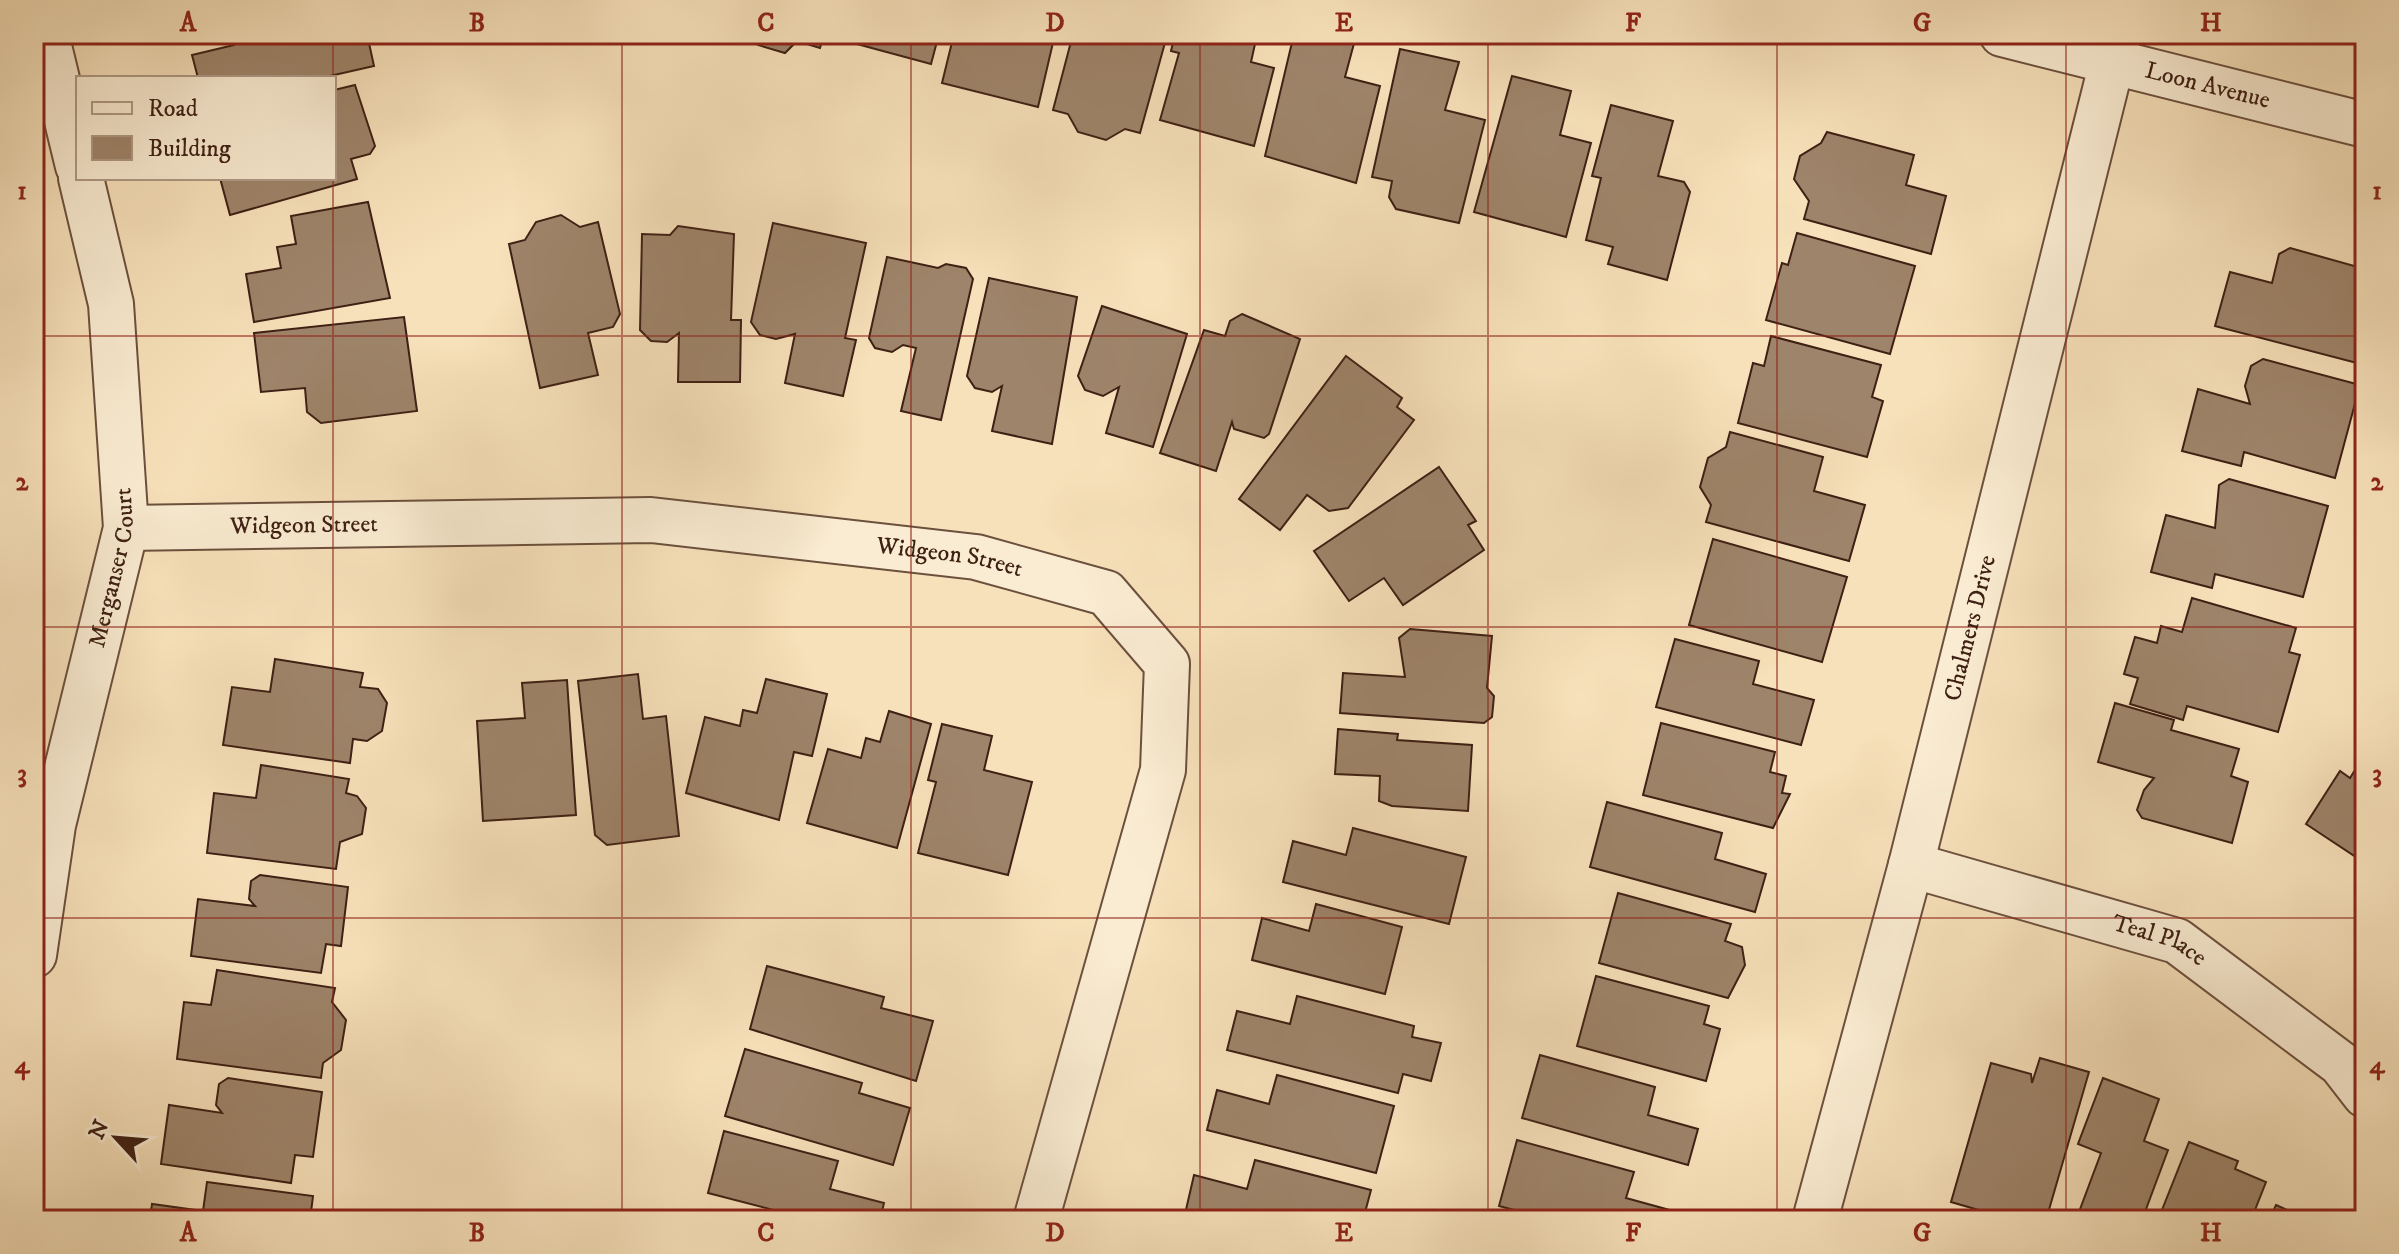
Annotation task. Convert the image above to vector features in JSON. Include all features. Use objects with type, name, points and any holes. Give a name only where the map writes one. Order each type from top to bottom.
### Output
[{"type":"street","points":[[46,34],[76,158]]},
{"type":"street","name":"Loon Avenue","points":[[2002,34],[2115,48],[2365,125]]},
{"type":"street","name":"Chalmers Drive","points":[[1815,1220],[1911,865],[2115,48]]},
{"type":"street","name":"Merganser Court","points":[[34,955],[53,825],[126,528],[111,304],[81,180]]},
{"type":"street","name":"Widgeon Street","points":[[126,528],[651,520],[976,557],[1106,593],[1167,664],[1163,770],[1036,1220]]},
{"type":"street","name":"Teal Place","points":[[1911,865],[2177,941],[2341,1064],[2365,1095]]},
{"type":"building","points":[[231,34],[367,34],[374,66],[330,76],[197,76],[192,55],[234,45]]},
{"type":"building","points":[[753,34],[824,34],[820,48],[797,41],[785,53],[758,45]]},
{"type":"building","points":[[843,34],[939,34],[931,64],[842,40]]},
{"type":"building","points":[[954,34],[1055,34],[1038,107],[942,83]]},
{"type":"building","points":[[1073,34],[1161,34],[1166,39],[1140,133],[1125,129],[1106,140],[1078,132],[1068,114],[1053,110]]},
{"type":"building","points":[[1175,34],[1240,34],[1238,39],[1255,44],[1251,62],[1274,68],[1254,146],[1160,120],[1179,53],[1171,51]]},
{"type":"building","points":[[1294,34],[1356,36],[1345,77],[1380,86],[1356,183],[1265,156]]},
{"type":"building","points":[[1400,49],[1459,62],[1445,110],[1485,120],[1459,223],[1396,209],[1389,197],[1392,181],[1372,177]]},
{"type":"building","points":[[1512,76],[1571,91],[1560,135],[1591,143],[1566,237],[1474,212]]},
{"type":"building","points":[[355,85],[375,146],[370,154],[351,159],[357,179],[230,215],[221,180],[336,180],[336,90]]},
{"type":"building","points":[[1611,105],[1673,121],[1658,176],[1684,182],[1690,192],[1667,280],[1608,264],[1613,247],[1586,240],[1601,178],[1592,176]]},
{"type":"building","points":[[1827,132],[1914,155],[1906,185],[1946,196],[1931,254],[1804,219],[1809,201],[1794,179],[1800,156],[1821,143]]},
{"type":"building","points":[[368,202],[390,298],[254,322],[246,274],[281,268],[277,247],[296,244],[291,216]]},
{"type":"building","points":[[561,215],[580,227],[598,222],[620,314],[613,327],[588,333],[598,375],[540,388],[509,244],[525,240],[536,222]]},
{"type":"building","points":[[773,223],[866,243],[845,338],[856,340],[843,396],[785,383],[795,334],[776,339],[760,335],[751,322]]},
{"type":"building","points":[[678,226],[734,234],[731,320],[741,320],[740,382],[678,382],[679,333],[667,342],[651,341],[640,330],[642,234],[670,235]]},
{"type":"building","points":[[1797,233],[1915,266],[1890,354],[1766,320],[1782,263],[1788,265]]},
{"type":"building","points":[[2290,248],[2365,269],[2365,346],[2357,363],[2215,326],[2230,272],[2272,283],[2279,254]]},
{"type":"building","points":[[887,257],[938,268],[946,264],[966,268],[973,279],[941,420],[901,411],[916,348],[903,345],[892,352],[875,348],[869,338]]},
{"type":"building","points":[[989,278],[1077,297],[1052,444],[992,431],[1002,386],[992,392],[975,388],[967,376]]},
{"type":"building","points":[[1102,306],[1187,334],[1153,447],[1106,433],[1119,387],[1103,396],[1085,390],[1078,376]]},
{"type":"building","points":[[1242,314],[1300,339],[1269,434],[1264,438],[1234,429],[1232,422],[1216,471],[1160,453],[1204,330],[1225,336],[1230,321]]},
{"type":"building","points":[[404,317],[417,411],[321,423],[307,412],[305,388],[261,392],[254,333]]},
{"type":"building","points":[[1771,336],[1881,365],[1872,397],[1883,401],[1867,457],[1738,423],[1753,363],[1764,366]]},
{"type":"building","points":[[1346,356],[1402,398],[1397,407],[1414,420],[1348,508],[1329,511],[1307,495],[1280,530],[1239,499]]},
{"type":"building","points":[[2263,359],[2360,385],[2335,478],[2244,452],[2241,466],[2182,451],[2198,389],[2250,404],[2245,386],[2251,366]]},
{"type":"building","points":[[1730,432],[1823,457],[1814,491],[1865,505],[1849,561],[1706,522],[1711,505],[1700,487],[1708,458],[1726,447]]},
{"type":"building","points":[[1439,467],[1476,521],[1468,525],[1484,550],[1403,605],[1384,578],[1349,601],[1314,551]]},
{"type":"building","points":[[2229,479],[2328,506],[2303,597],[2215,574],[2212,588],[2151,572],[2166,515],[2215,528],[2219,485]]},
{"type":"building","points":[[1713,539],[1847,577],[1822,662],[1689,625]]},
{"type":"building","points":[[2192,598],[2296,628],[2289,652],[2300,655],[2278,732],[2187,706],[2183,720],[2130,704],[2138,678],[2124,674],[2135,637],[2157,643],[2161,626],[2182,632]]},
{"type":"building","points":[[1410,629],[1492,636],[1487,688],[1494,696],[1492,717],[1484,723],[1340,713],[1343,673],[1405,677],[1399,638]]},
{"type":"building","points":[[1675,639],[1759,661],[1753,684],[1814,700],[1801,745],[1656,707]]},
{"type":"building","points":[[275,659],[363,673],[360,687],[378,689],[387,703],[382,731],[367,741],[353,739],[350,763],[223,745],[232,687],[270,692]]},
{"type":"building","points":[[638,674],[643,719],[666,716],[679,836],[607,845],[595,835],[578,681]]},
{"type":"building","points":[[766,679],[827,694],[812,756],[794,752],[779,820],[686,793],[705,717],[740,726],[743,710],[757,713]]},
{"type":"building","points":[[567,680],[576,815],[483,821],[477,721],[525,718],[522,683]]},
{"type":"building","points":[[2115,703],[2174,720],[2171,730],[2239,749],[2231,776],[2248,782],[2232,843],[2142,818],[2137,810],[2144,790],[2154,778],[2098,762]]},
{"type":"building","points":[[889,711],[931,724],[897,848],[807,823],[828,749],[861,758],[866,738],[880,742]]},
{"type":"building","points":[[1661,723],[1775,752],[1770,772],[1786,776],[1782,793],[1790,794],[1773,828],[1643,795]]},
{"type":"building","points":[[942,724],[992,736],[984,770],[1032,782],[1008,875],[918,853],[936,782],[928,780]]},
{"type":"building","points":[[1338,729],[1398,734],[1397,740],[1472,745],[1468,811],[1392,806],[1379,801],[1380,776],[1335,774]]},
{"type":"building","points":[[2365,754],[2365,850],[2359,859],[2306,824],[2340,771],[2350,778]]},
{"type":"building","points":[[261,765],[349,779],[346,793],[357,796],[366,808],[362,834],[340,842],[336,869],[207,853],[214,793],[256,798]]},
{"type":"building","points":[[1607,802],[1722,833],[1715,859],[1766,874],[1755,912],[1590,867]]},
{"type":"building","points":[[1353,828],[1466,857],[1449,924],[1283,882],[1293,841],[1346,855]]},
{"type":"building","points":[[260,875],[348,887],[341,946],[326,944],[321,973],[191,956],[198,899],[255,906],[249,899],[251,881]]},
{"type":"building","points":[[1618,893],[1731,924],[1725,941],[1742,947],[1745,965],[1728,998],[1599,963]]},
{"type":"building","points":[[1316,904],[1402,927],[1385,994],[1252,960],[1262,918],[1309,931]]},
{"type":"building","points":[[767,966],[884,997],[881,1008],[933,1021],[916,1081],[750,1029]]},
{"type":"building","points":[[217,970],[335,988],[332,1002],[346,1020],[341,1050],[323,1063],[321,1078],[177,1059],[184,1002],[211,1005]]},
{"type":"building","points":[[1596,976],[1709,1006],[1704,1024],[1720,1029],[1706,1081],[1577,1046]]},
{"type":"building","points":[[1297,996],[1414,1026],[1412,1037],[1441,1043],[1431,1081],[1403,1074],[1398,1093],[1227,1050],[1237,1011],[1290,1024]]},
{"type":"building","points":[[745,1049],[862,1083],[859,1093],[910,1108],[893,1165],[725,1116]]},
{"type":"building","points":[[1540,1055],[1655,1087],[1648,1115],[1698,1129],[1688,1165],[1522,1118]]},
{"type":"building","points":[[2040,1058],[2089,1072],[2046,1220],[2013,1220],[1951,1202],[1991,1063],[2031,1074],[2032,1083]]},
{"type":"building","points":[[1277,1075],[1394,1106],[1376,1173],[1207,1130],[1217,1090],[1269,1104]]},
{"type":"building","points":[[228,1078],[322,1092],[313,1157],[295,1155],[291,1183],[161,1164],[169,1105],[222,1113],[216,1105],[219,1084]]},
{"type":"building","points":[[2103,1078],[2159,1099],[2144,1141],[2168,1150],[2142,1220],[2076,1220],[2101,1153],[2078,1144]]},
{"type":"building","points":[[724,1131],[838,1161],[830,1189],[884,1203],[880,1220],[804,1220],[708,1193]]},
{"type":"building","points":[[1517,1140],[1634,1172],[1626,1198],[1677,1212],[1675,1220],[1552,1220],[1499,1206]]},
{"type":"building","points":[[2189,1142],[2238,1161],[2235,1169],[2266,1182],[2251,1220],[2158,1220]]},
{"type":"building","points":[[1255,1160],[1371,1190],[1363,1220],[1208,1220],[1185,1214],[1194,1175],[1247,1189]]},
{"type":"building","points":[[207,1182],[313,1196],[310,1220],[150,1220],[152,1204],[203,1211]]},
{"type":"building","points":[[2276,1205],[2309,1220],[2269,1220]]}]
